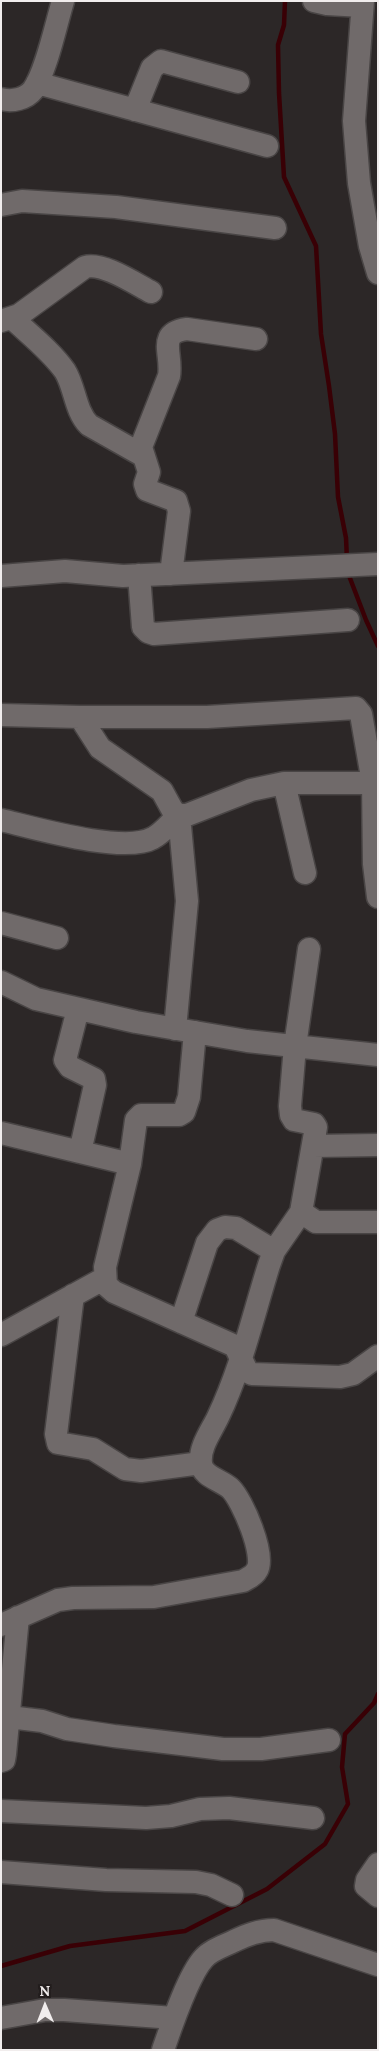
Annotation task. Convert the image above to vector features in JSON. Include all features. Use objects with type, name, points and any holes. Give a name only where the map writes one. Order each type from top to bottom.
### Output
[{"type":"street","points":[[1,99],[21,99],[32,91],[63,1]]},
{"type":"street","points":[[314,1],[327,4],[366,3],[354,121],[360,183],[374,242],[378,273]]},
{"type":"street","points":[[135,110],[152,68],[161,61],[238,82]]},
{"type":"street","points":[[36,83],[267,146]]},
{"type":"street","points":[[1,205],[22,201],[116,207],[275,228]]},
{"type":"street","points":[[6,319],[19,315],[85,267],[102,267],[151,292]]},
{"type":"street","points":[[6,319],[58,362],[65,371],[84,420],[89,425],[142,455]]},
{"type":"street","points":[[171,574],[179,511],[176,501],[146,490],[145,484],[148,472],[147,464],[142,455],[142,439],[169,376],[170,366],[167,344],[170,335],[176,330],[187,329],[256,339]]},
{"type":"street","points":[[1,576],[64,571],[123,576],[373,564]]},
{"type":"street","points":[[139,575],[143,626],[148,632],[154,634],[348,620]]},
{"type":"street","points":[[1,715],[207,717],[356,708],[361,714],[373,783],[378,897]]},
{"type":"street","points":[[80,717],[100,748],[162,791],[173,811],[179,815]]},
{"type":"street","points":[[1,820],[69,836],[132,844],[154,838],[179,815],[187,814],[251,790],[284,783],[373,783]]},
{"type":"street","points":[[284,783],[305,873]]},
{"type":"street","points":[[179,815],[187,901],[185,1030],[192,1080],[188,1105],[184,1112],[178,1115],[141,1115],[136,1120],[130,1164],[105,1267],[106,1285],[114,1292],[235,1346],[246,1372],[252,1374],[329,1378],[353,1374],[378,1356]]},
{"type":"street","points":[[1,923],[57,938]]},
{"type":"street","points":[[1,1761],[4,1760],[6,1754],[9,1716],[10,1621],[58,1600],[165,1596],[242,1581],[251,1577],[257,1570],[259,1557],[250,1524],[237,1496],[230,1487],[204,1471],[201,1463],[206,1442],[225,1402],[241,1358],[274,1251],[300,1212],[314,1146],[316,1126],[297,1121],[291,1115],[290,1106],[295,1046],[309,949]]},
{"type":"street","points":[[1,982],[27,996],[136,1022],[248,1041],[378,1054]]},
{"type":"street","points":[[78,1009],[65,1060],[70,1067],[94,1079],[95,1085],[80,1152]]},
{"type":"street","points":[[1,1133],[130,1164]]},
{"type":"street","points":[[314,1146],[378,1145]]},
{"type":"street","points":[[300,1212],[316,1222],[378,1222]]},
{"type":"street","points":[[181,1322],[207,1243],[217,1230],[225,1227],[236,1228],[274,1251]]},
{"type":"street","points":[[1,1335],[105,1278]]},
{"type":"street","points":[[73,1295],[56,1434],[58,1442],[93,1449],[125,1469],[141,1471],[201,1463]]},
{"type":"street","points":[[9,1716],[114,1736],[224,1749],[261,1749],[329,1740]]},
{"type":"street","points":[[1,1811],[146,1818],[171,1816],[200,1808],[229,1808],[313,1818]]},
{"type":"street","points":[[378,1864],[367,1880],[366,1886],[378,1896]]},
{"type":"street","points":[[1,1872],[106,1880],[196,1882],[211,1885],[232,1895]]},
{"type":"street","points":[[163,2050],[174,2018],[197,1966],[205,1957],[224,1945],[262,1930],[274,1930],[292,1934],[378,1965]]},
{"type":"street","points":[[1,2018],[45,2010],[64,2010],[174,2018]]},
{"type":"waterway","points":[[285,1],[284,25],[278,45],[284,177],[316,246],[321,334],[335,434],[338,497],[346,538],[347,560]]},
{"type":"waterway","points":[[348,573],[378,646]]},
{"type":"waterway","points":[[1,1966],[70,1946],[185,1931],[267,1889],[325,1844],[348,1804],[342,1767],[345,1734],[374,1703],[378,1694]]}]
